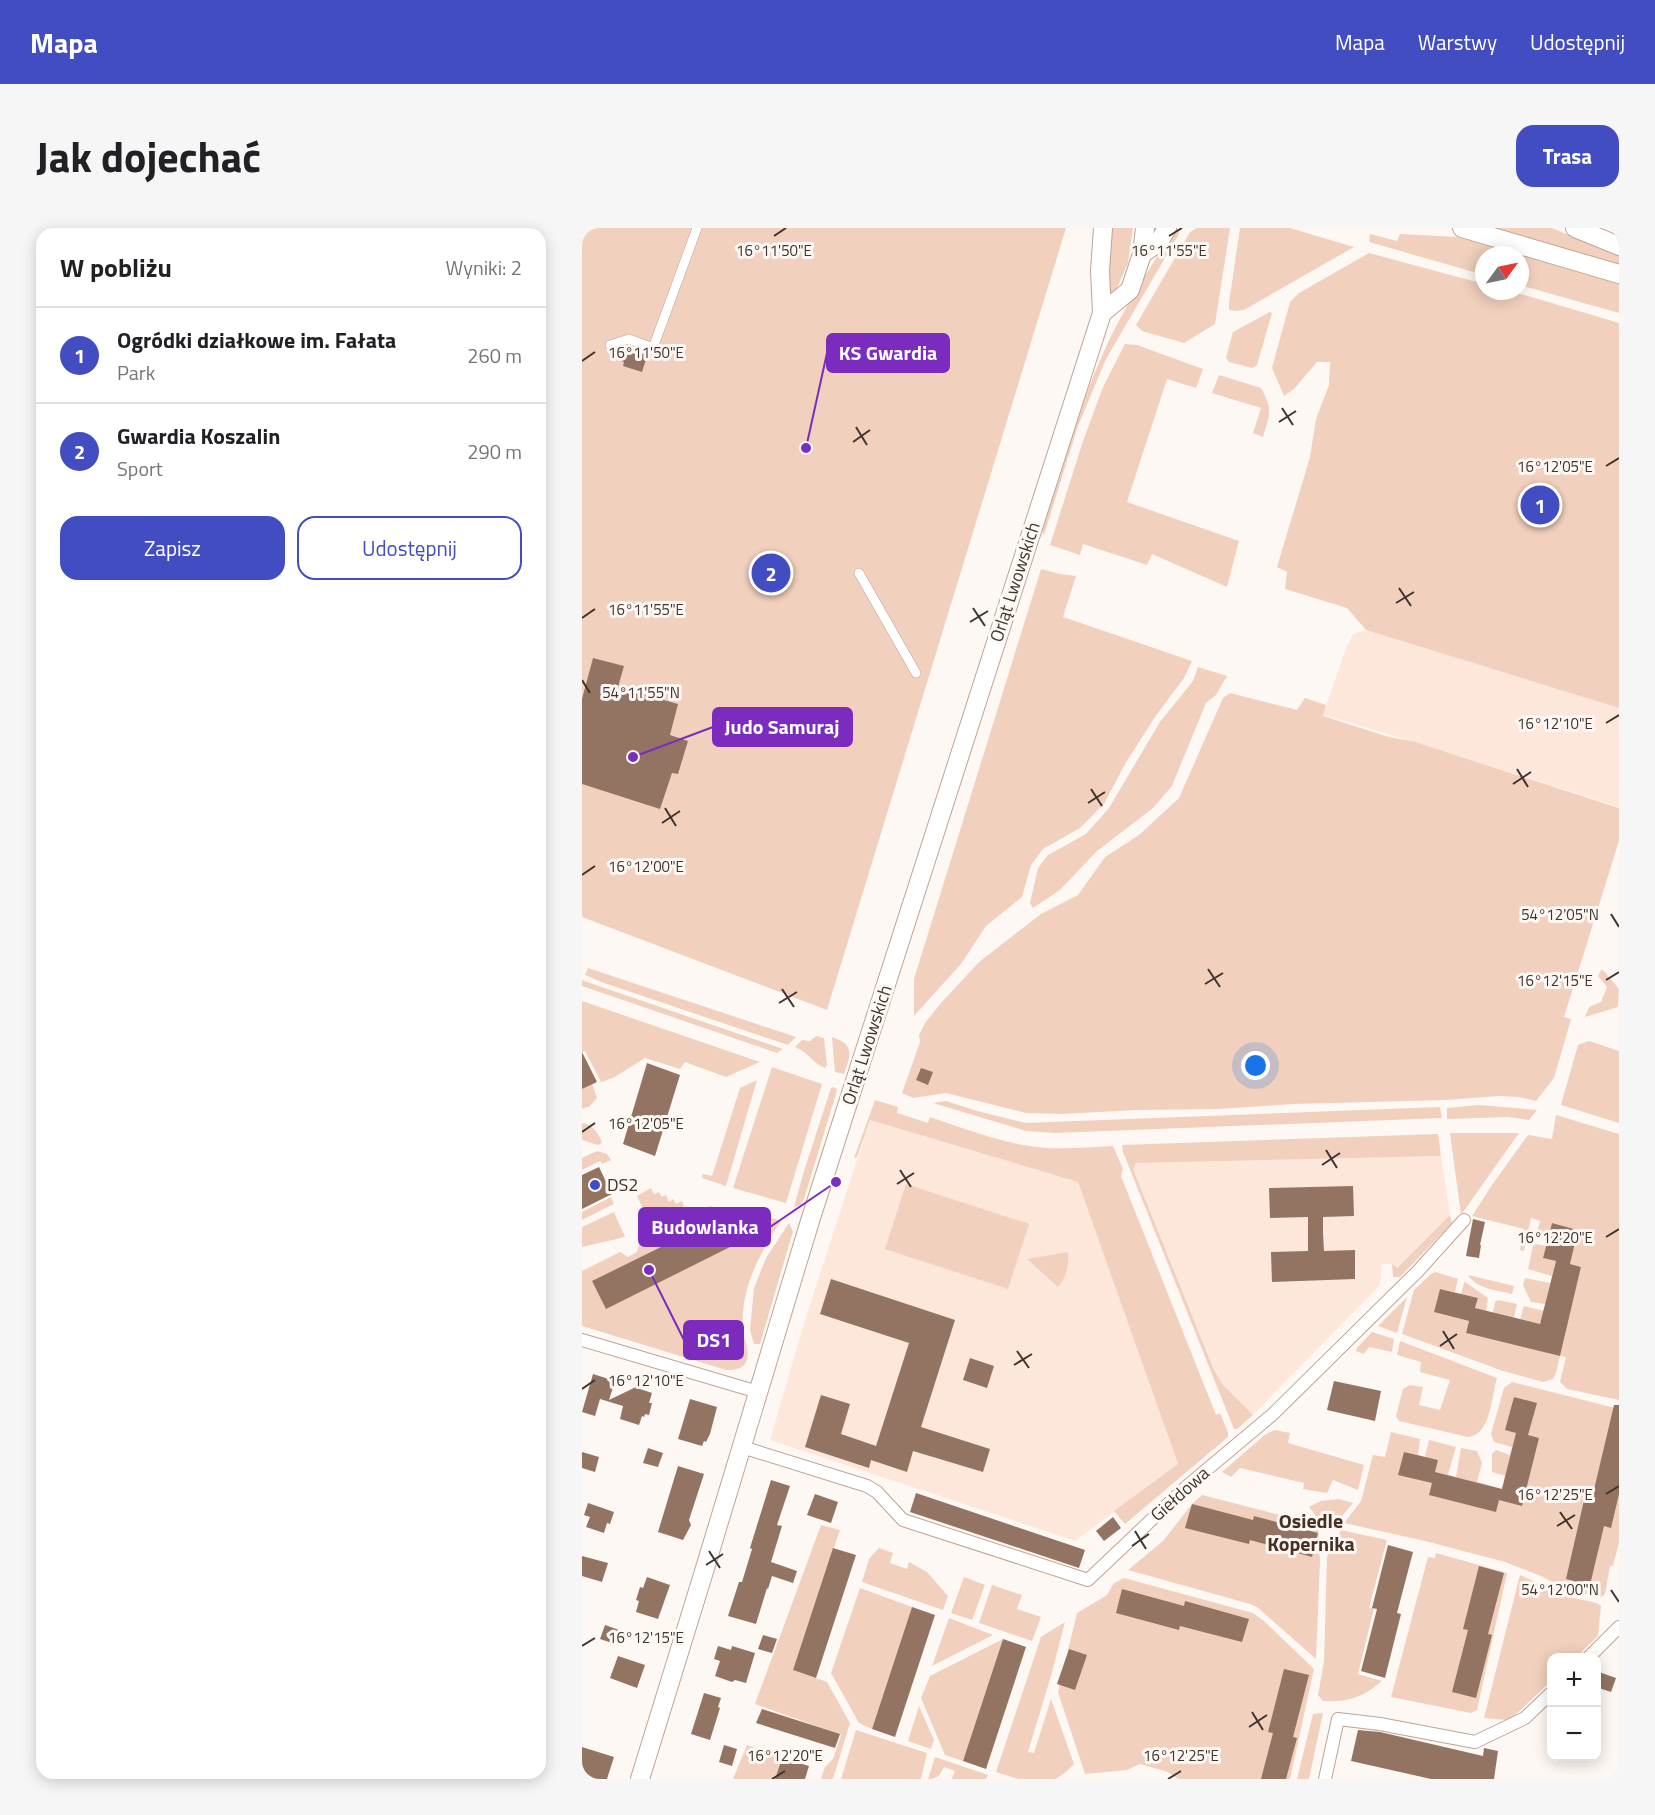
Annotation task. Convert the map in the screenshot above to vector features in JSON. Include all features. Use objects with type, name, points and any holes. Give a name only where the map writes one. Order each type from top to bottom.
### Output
[{"type":"main road","name":"Orląt Lwowskich","points":[[639,1779],[853,1084],[1102,313],[1100,271],[1103,228]]},
{"type":"main road","points":[[1102,313],[1130,290],[1142,254],[1145,228]]},
{"type":"main road","points":[[1142,254],[1159,242],[1167,228]]},
{"type":"main road","points":[[1462,228],[1619,274]]},
{"type":"main road","points":[[1575,228],[1619,246]]},
{"type":"street","points":[[610,345],[629,339],[653,348],[697,228]]},
{"type":"street","points":[[858,573],[916,673]]},
{"type":"street","name":"Giełdowa","points":[[742,1447],[867,1486],[877,1492],[903,1520],[1088,1580],[1186,1487],[1273,1414],[1418,1271],[1464,1220]]},
{"type":"street","points":[[582,1340],[758,1392]]},
{"type":"street","points":[[1593,1653],[1619,1627]]},
{"type":"street","points":[[1325,1779],[1338,1719],[1380,1724],[1474,1742],[1525,1718],[1547,1697]]},
{"type":"shaded area","points":[[582,228],[1066,228],[827,1010],[582,917]]},
{"type":"shaded area","points":[[1110,228],[1133,228],[1128,263],[1113,297],[1107,295]]},
{"type":"shaded area","points":[[1174,228],[1179,229],[1179,234],[1106,359],[1078,426],[1044,535],[1041,529],[1093,377],[1118,323]]},
{"type":"shaded area","points":[[1197,228],[1230,228],[1215,324],[1184,343],[1142,331],[1136,325],[1190,232]]},
{"type":"shaded area","points":[[1240,228],[1290,228],[1354,247],[1244,310],[1229,310]]},
{"type":"shaded area","points":[[1494,228],[1552,228],[1619,256],[1619,265]]},
{"type":"shaded area","points":[[1370,234],[1397,241],[1400,234],[1458,237],[1489,246],[1475,246],[1475,272],[1369,242]]},
{"type":"shaded area","points":[[1369,253],[1475,282],[1475,300],[1529,300],[1529,296],[1619,323],[1619,708],[1366,630],[1347,608],[1285,589],[1287,572],[1277,567],[1310,457],[1316,419],[1329,385],[1330,362],[1317,362],[1294,389],[1284,396],[1272,368],[1290,302],[1299,293]]},
{"type":"shaded area","points":[[1529,258],[1619,284],[1619,313],[1529,288]]},
{"type":"shaded area","points":[[1272,313],[1257,365],[1252,368],[1229,362],[1226,358],[1233,332]]},
{"type":"shaded area","points":[[1125,344],[1137,345],[1203,369],[1196,388],[1167,379],[1127,502],[1239,541],[1227,587],[1152,554],[1147,565],[1083,544],[1080,555],[1050,545],[1103,387]]},
{"type":"shaded area","points":[[1219,375],[1261,388],[1269,407],[1263,437],[1253,433],[1261,408],[1212,393]]},
{"type":"shaded area","points":[[1041,569],[1076,576],[1063,617],[1192,661],[1184,678],[1155,717],[1125,764],[1104,804],[1080,828],[1043,849],[1031,865],[1022,897],[986,926],[961,964],[914,1016],[914,979]]},
{"type":"shaded area","points":[[1366,630],[1619,708],[1619,807],[1323,715],[1353,634]]},
{"type":"shaded area","points":[[1198,667],[1227,676],[1216,695],[1206,703],[1172,786],[1153,808],[1096,852],[1060,890],[1033,908],[1030,903],[1038,868],[1048,855],[1086,834],[1109,808],[1160,722],[1193,681]]},
{"type":"shaded area","points":[[1230,693],[1297,710],[1305,698],[1326,705],[1323,716],[1389,737],[1412,741],[1619,808],[1619,841],[1564,1017],[1571,1019],[1554,1078],[1536,1101],[1499,1096],[1446,1100],[1063,1114],[1026,1113],[946,1093],[913,1098],[902,1093],[920,1042],[919,1035],[925,1023],[979,962],[1041,914],[1078,895],[1105,857],[1139,835],[1179,798],[1223,698]]},
{"type":"shaded area","points":[[588,968],[796,1037],[788,1045],[604,983],[585,975]]},
{"type":"shaded area","points":[[1602,969],[1619,989],[1618,1007],[1585,1017],[1589,1007],[1601,1002],[1607,987],[1598,976]]},
{"type":"shaded area","points":[[582,980],[783,1049],[777,1053],[582,986]]},
{"type":"shaded area","points":[[582,1001],[760,1062],[726,1077],[685,1062],[680,1069],[645,1058],[613,1078],[601,1082],[585,1051],[582,1052]]},
{"type":"shaded area","points":[[816,1036],[824,1038],[827,1065],[825,1068],[795,1047],[802,1040],[810,1041]]},
{"type":"shaded area","points":[[832,1037],[845,1043],[848,1047],[849,1056],[844,1074],[835,1072]]},
{"type":"shaded area","points":[[1589,1041],[1619,1051],[1619,1123],[1561,1105],[1578,1045]]},
{"type":"shaded area","points":[[772,1067],[822,1084],[786,1203],[733,1188]]},
{"type":"shaded area","points":[[757,1080],[726,1186],[702,1178],[703,1174],[712,1176],[740,1088]]},
{"type":"shaded area","points":[[592,1084],[597,1098],[590,1106],[582,1109],[582,1089]]},
{"type":"shaded area","points":[[833,1087],[837,1089],[836,1094],[804,1199],[800,1205],[794,1207],[804,1171]]},
{"type":"shaded area","points":[[875,1100],[898,1107],[897,1113],[928,1123],[930,1117],[1017,1144],[1055,1148],[1113,1146],[1123,1169],[1121,1176],[1216,1415],[1220,1413],[1228,1432],[1228,1437],[1125,1524],[1114,1511],[1178,1464],[1078,1182],[870,1120],[857,1157],[854,1158]]},
{"type":"shaded area","points":[[946,1101],[1025,1123],[1440,1107],[1442,1118],[1055,1133],[1026,1131],[933,1103]]},
{"type":"shaded area","points":[[1479,1105],[1537,1110],[1529,1120],[1508,1117],[1447,1119],[1447,1108]]},
{"type":"shaded area","points":[[1556,1115],[1619,1134],[1619,1400],[1567,1389],[1560,1382],[1566,1357],[1560,1356],[1581,1267],[1570,1264],[1578,1230],[1552,1223],[1547,1240],[1536,1236],[1540,1221],[1531,1218],[1524,1251],[1520,1250],[1524,1229],[1472,1216],[1528,1135],[1552,1139]]},
{"type":"shaded area","points":[[870,1120],[1078,1182],[1178,1464],[1075,1541],[770,1440],[805,1320]]},
{"type":"shaded area","points":[[582,1123],[595,1130],[602,1143],[598,1145],[582,1140]]},
{"type":"shaded area","points":[[1450,1133],[1519,1133],[1461,1215]]},
{"type":"shaded area","points":[[1438,1134],[1441,1156],[1136,1163],[1133,1169],[1213,1368],[1223,1385],[1253,1415],[1234,1429],[1122,1145]]},
{"type":"shaded area","points":[[597,1151],[607,1154],[611,1160],[602,1164],[600,1161],[582,1170],[582,1158]]},
{"type":"shaded area","points":[[1441,1156],[1450,1215],[1396,1269],[1392,1264],[1382,1264],[1380,1285],[1253,1415],[1223,1385],[1213,1368],[1132,1169],[1137,1163]]},
{"type":"shaded area","points":[[906,1184],[1029,1224],[1008,1289],[885,1249]]},
{"type":"shaded area","points":[[651,1188],[654,1194],[659,1192],[662,1197],[666,1195],[669,1202],[673,1199],[676,1204],[682,1201],[684,1206],[656,1221],[646,1215],[637,1196]]},
{"type":"shaded area","points":[[611,1197],[614,1204],[582,1220],[582,1212]]},
{"type":"shaded area","points":[[710,1206],[737,1214],[744,1208],[781,1221],[765,1247],[748,1286],[743,1330],[748,1354],[742,1367],[726,1370],[582,1326],[582,1271],[620,1252],[628,1257],[637,1252],[640,1241]]},
{"type":"shaded area","points":[[614,1212],[625,1237],[582,1247],[582,1227]]},
{"type":"shaded area","points":[[1450,1215],[1452,1223],[1400,1277],[1393,1277],[1392,1264],[1397,1268]]},
{"type":"shaded area","points":[[789,1223],[793,1232],[760,1344],[754,1344],[750,1330],[754,1288],[766,1258]]},
{"type":"shaded area","points":[[1536,1244],[1546,1246],[1543,1258],[1556,1261],[1552,1276],[1528,1269],[1533,1246]]},
{"type":"shaded area","points":[[1068,1252],[1067,1271],[1058,1287],[1027,1259]]},
{"type":"shaded area","points":[[1436,1272],[1458,1279],[1455,1292],[1440,1289],[1434,1312],[1469,1321],[1466,1333],[1560,1356],[1553,1379],[1543,1382],[1503,1371],[1402,1334],[1414,1290]]},
{"type":"shaded area","points":[[1468,1275],[1514,1286],[1512,1294],[1482,1286]]},
{"type":"shaded area","points":[[1525,1278],[1550,1283],[1545,1304],[1531,1302],[1523,1285]]},
{"type":"shaded area","points":[[1465,1282],[1488,1298],[1486,1311],[1475,1308],[1478,1298],[1461,1294]]},
{"type":"shaded area","points":[[1407,1297],[1397,1333],[1378,1326]]},
{"type":"shaded area","points":[[1498,1300],[1517,1304],[1514,1318],[1493,1313],[1495,1302]]},
{"type":"shaded area","points":[[1524,1306],[1544,1311],[1540,1324],[1520,1319]]},
{"type":"shaded area","points":[[1372,1332],[1394,1339],[1392,1352],[1369,1347],[1364,1354],[1356,1351]]},
{"type":"shaded area","points":[[1400,1341],[1497,1378],[1489,1414],[1481,1430],[1468,1437],[1399,1421],[1396,1416],[1403,1389],[1410,1385],[1423,1387],[1419,1405],[1440,1410],[1450,1380],[1420,1372],[1421,1362],[1397,1355]]},
{"type":"shaded area","points":[[1512,1382],[1619,1409],[1619,1543],[1613,1566],[1610,1566],[1605,1594],[1601,1597],[1567,1590],[1541,1576],[1505,1562],[1344,1523],[1361,1501],[1373,1455],[1385,1457],[1391,1432],[1420,1439],[1418,1455],[1425,1457],[1429,1440],[1456,1447],[1448,1475],[1456,1477],[1461,1448],[1477,1451],[1482,1463],[1477,1482],[1502,1489],[1505,1476],[1492,1472],[1492,1454],[1496,1450],[1510,1455],[1512,1447],[1494,1442],[1491,1434],[1504,1388]]},
{"type":"shaded area","points":[[1275,1430],[1290,1433],[1288,1443],[1364,1465],[1358,1490],[1333,1480],[1327,1493],[1303,1489],[1304,1483],[1240,1468],[1231,1477],[1222,1472],[1266,1434]]},
{"type":"shaded area","points":[[1202,1495],[1318,1525],[1320,1561],[1316,1659],[1257,1607],[1128,1570],[1163,1541],[1192,1504]]},
{"type":"shaded area","points":[[1339,1499],[1353,1503],[1337,1522],[1318,1518],[1309,1507],[1321,1501]]},
{"type":"shaded area","points":[[821,1525],[840,1530],[793,1670],[827,1682],[850,1723],[833,1779],[821,1779],[825,1767],[833,1759],[841,1735],[755,1704]]},
{"type":"shaded area","points":[[1341,1530],[1387,1540],[1369,1608],[1374,1608],[1358,1674],[1382,1681],[1355,1698],[1323,1701],[1318,1695],[1324,1661],[1327,1557]]},
{"type":"shaded area","points":[[879,1548],[893,1553],[890,1563],[907,1569],[909,1562],[927,1572],[948,1596],[943,1610],[862,1582],[869,1559]]},
{"type":"shaded area","points":[[1436,1553],[1507,1573],[1477,1710],[1471,1713],[1391,1697],[1428,1557],[1435,1558]]},
{"type":"shaded area","points":[[1520,1575],[1565,1596],[1597,1603],[1601,1606],[1598,1636],[1580,1653],[1547,1653],[1547,1685],[1511,1719],[1484,1718]]},
{"type":"shaded area","points":[[964,1577],[985,1585],[972,1620],[951,1613]]},
{"type":"shaded area","points":[[1124,1578],[1253,1613],[1314,1669],[1290,1779],[1178,1779],[1168,1772],[1140,1764],[1127,1770],[1085,1774],[1058,1692],[1077,1613],[1107,1595],[1114,1583]]},
{"type":"shaded area","points":[[992,1585],[1022,1595],[1017,1609],[1041,1617],[1032,1641],[979,1623]]},
{"type":"shaded area","points":[[860,1588],[912,1607],[872,1729],[859,1723],[831,1673]]},
{"type":"shaded area","points":[[949,1618],[993,1635],[932,1666]]},
{"type":"shaded area","points":[[1065,1622],[1028,1752],[1034,1753],[1051,1699],[1074,1764],[1056,1779],[1018,1779],[996,1772],[1041,1637]]},
{"type":"shaded area","points":[[1003,1639],[963,1761],[945,1755],[921,1698],[930,1676]]},
{"type":"shaded area","points":[[919,1706],[934,1740],[931,1749],[908,1741]]},
{"type":"shaded area","points":[[1323,1713],[1309,1779],[1297,1779],[1313,1714]]},
{"type":"shaded area","points":[[856,1730],[927,1753],[921,1779],[841,1779]]},
{"type":"shaded area","points":[[747,1745],[782,1757],[775,1779],[733,1779]]},
{"type":"shaded area","points":[[935,1757],[988,1775],[986,1779],[952,1779],[955,1771],[944,1767],[938,1776],[928,1779]]},
{"type":"building","points":[[629,346],[648,353],[642,372],[623,366],[624,362],[615,359],[618,350]]},
{"type":"building","points":[[593,658],[624,666],[618,687],[678,704],[670,735],[688,741],[678,774],[672,773],[660,809],[582,784],[582,699]]},
{"type":"building","points":[[582,1052],[597,1082],[582,1089]]},
{"type":"building","points":[[647,1063],[680,1075],[655,1156],[623,1144]]},
{"type":"building","points":[[921,1068],[933,1072],[928,1085],[916,1080]]},
{"type":"building","name":"DS2","points":[[599,1167],[612,1194],[582,1209],[582,1175]]},
{"type":"building","points":[[1353,1186],[1354,1216],[1323,1217],[1323,1233],[1324,1251],[1355,1250],[1355,1279],[1272,1282],[1271,1252],[1308,1251],[1308,1217],[1270,1218],[1269,1188]]},
{"type":"building","points":[[732,1212],[746,1239],[606,1309],[592,1281]]},
{"type":"building","points":[[1473,1219],[1485,1222],[1479,1258],[1466,1256]]},
{"type":"building","points":[[1552,1223],[1578,1230],[1570,1264],[1581,1267],[1560,1356],[1466,1333],[1469,1321],[1434,1312],[1440,1289],[1478,1298],[1475,1308],[1540,1324],[1556,1261],[1543,1258]]},
{"type":"building","points":[[831,1279],[955,1320],[921,1427],[990,1449],[983,1472],[913,1451],[907,1472],[871,1460],[869,1468],[805,1447],[821,1395],[850,1404],[841,1434],[876,1446],[909,1343],[820,1314]]},
{"type":"building","points":[[970,1358],[994,1366],[987,1388],[963,1380]]},
{"type":"building","points":[[593,1374],[615,1381],[609,1400],[638,1386],[652,1393],[649,1415],[642,1416],[639,1425],[620,1419],[623,1406],[600,1399],[595,1416],[582,1412]]},
{"type":"building","points":[[1334,1381],[1381,1391],[1375,1421],[1327,1410]]},
{"type":"building","points":[[1514,1397],[1537,1403],[1528,1435],[1539,1438],[1522,1506],[1499,1500],[1496,1512],[1429,1495],[1432,1483],[1398,1475],[1404,1452],[1438,1460],[1435,1472],[1502,1489],[1516,1433],[1505,1430]]},
{"type":"building","points":[[690,1399],[717,1407],[710,1434],[702,1446],[678,1439]]},
{"type":"building","points":[[1614,1405],[1619,1405],[1619,1494],[1611,1528],[1604,1526],[1590,1585],[1566,1579],[1585,1496],[1592,1498]]},
{"type":"building","points":[[648,1448],[663,1453],[658,1467],[643,1463]]},
{"type":"building","points":[[582,1452],[599,1457],[595,1472],[582,1468]]},
{"type":"building","points":[[678,1466],[704,1474],[689,1520],[691,1525],[683,1540],[658,1532]]},
{"type":"building","points":[[771,1480],[790,1486],[777,1525],[782,1526],[771,1562],[797,1571],[793,1583],[772,1576],[756,1624],[728,1616],[739,1582],[742,1582]]},
{"type":"building","points":[[916,1493],[1085,1550],[1079,1568],[910,1512]]},
{"type":"building","points":[[815,1494],[838,1502],[831,1523],[807,1515]]},
{"type":"building","points":[[588,1503],[614,1512],[604,1533],[586,1527],[590,1517],[584,1515]]},
{"type":"building","points":[[1192,1504],[1253,1520],[1254,1516],[1318,1533],[1312,1557],[1250,1540],[1249,1544],[1185,1528]]},
{"type":"building","points":[[1113,1517],[1121,1528],[1104,1541],[1096,1531]]},
{"type":"building","points":[[1388,1545],[1413,1552],[1397,1613],[1401,1614],[1385,1678],[1361,1671],[1377,1609],[1372,1608]]},
{"type":"building","points":[[833,1548],[856,1555],[816,1678],[793,1670]]},
{"type":"building","points":[[582,1556],[608,1563],[602,1582],[582,1576]]},
{"type":"building","points":[[1479,1566],[1504,1573],[1488,1634],[1492,1635],[1476,1698],[1452,1692],[1468,1630],[1463,1629]]},
{"type":"building","points":[[647,1577],[670,1585],[658,1619],[636,1612],[639,1601],[636,1600],[640,1587],[643,1588]]},
{"type":"building","points":[[1122,1589],[1184,1606],[1185,1601],[1249,1619],[1242,1642],[1180,1626],[1179,1630],[1116,1613]]},
{"type":"building","points":[[912,1607],[935,1615],[895,1737],[872,1729]]},
{"type":"building","points":[[605,1625],[619,1630],[615,1644],[600,1639]]},
{"type":"building","points":[[763,1635],[777,1639],[772,1653],[758,1649]]},
{"type":"building","points":[[1003,1639],[1026,1647],[986,1769],[963,1761]]},
{"type":"building","points":[[718,1646],[731,1650],[732,1646],[755,1653],[746,1683],[735,1680],[732,1682],[715,1676],[720,1661],[714,1659]]},
{"type":"building","points":[[1069,1649],[1087,1655],[1075,1690],[1057,1684]]},
{"type":"building","points":[[618,1656],[645,1665],[637,1688],[610,1678]]},
{"type":"building","points":[[1284,1669],[1309,1675],[1293,1737],[1297,1738],[1286,1779],[1261,1779],[1273,1733],[1268,1732]]},
{"type":"building","points":[[1601,1673],[1616,1678],[1611,1692],[1601,1689]]},
{"type":"building","points":[[704,1693],[721,1698],[710,1740],[691,1734]]},
{"type":"building","points":[[762,1709],[840,1734],[835,1748],[756,1723]]},
{"type":"building","points":[[1358,1730],[1380,1732],[1483,1756],[1484,1748],[1498,1751],[1494,1779],[1431,1779],[1351,1761]]},
{"type":"building","points":[[724,1745],[737,1749],[732,1766],[719,1762]]},
{"type":"building","points":[[582,1747],[614,1757],[607,1779],[582,1779]]},
{"type":"building","points":[[782,1758],[809,1766],[805,1779],[775,1779]]},
{"type":"place","name":"KS Gwardia","points":[[806,448]]},
{"type":"place","name":"Ogródki działkowe im. Fałata","points":[[1540,505]]},
{"type":"place","name":"Gwardia Koszalin","points":[[771,573]]},
{"type":"place","name":"Judo Samuraj","points":[[633,757]]},
{"type":"place","name":"Budowlanka","points":[[836,1182]]},
{"type":"place","name":"DS2","points":[[595,1185]]},
{"type":"place","name":"DS1","points":[[649,1270]]},
{"type":"district","name":"Osiedle Kopernika","points":[[1311,1532]]}]
